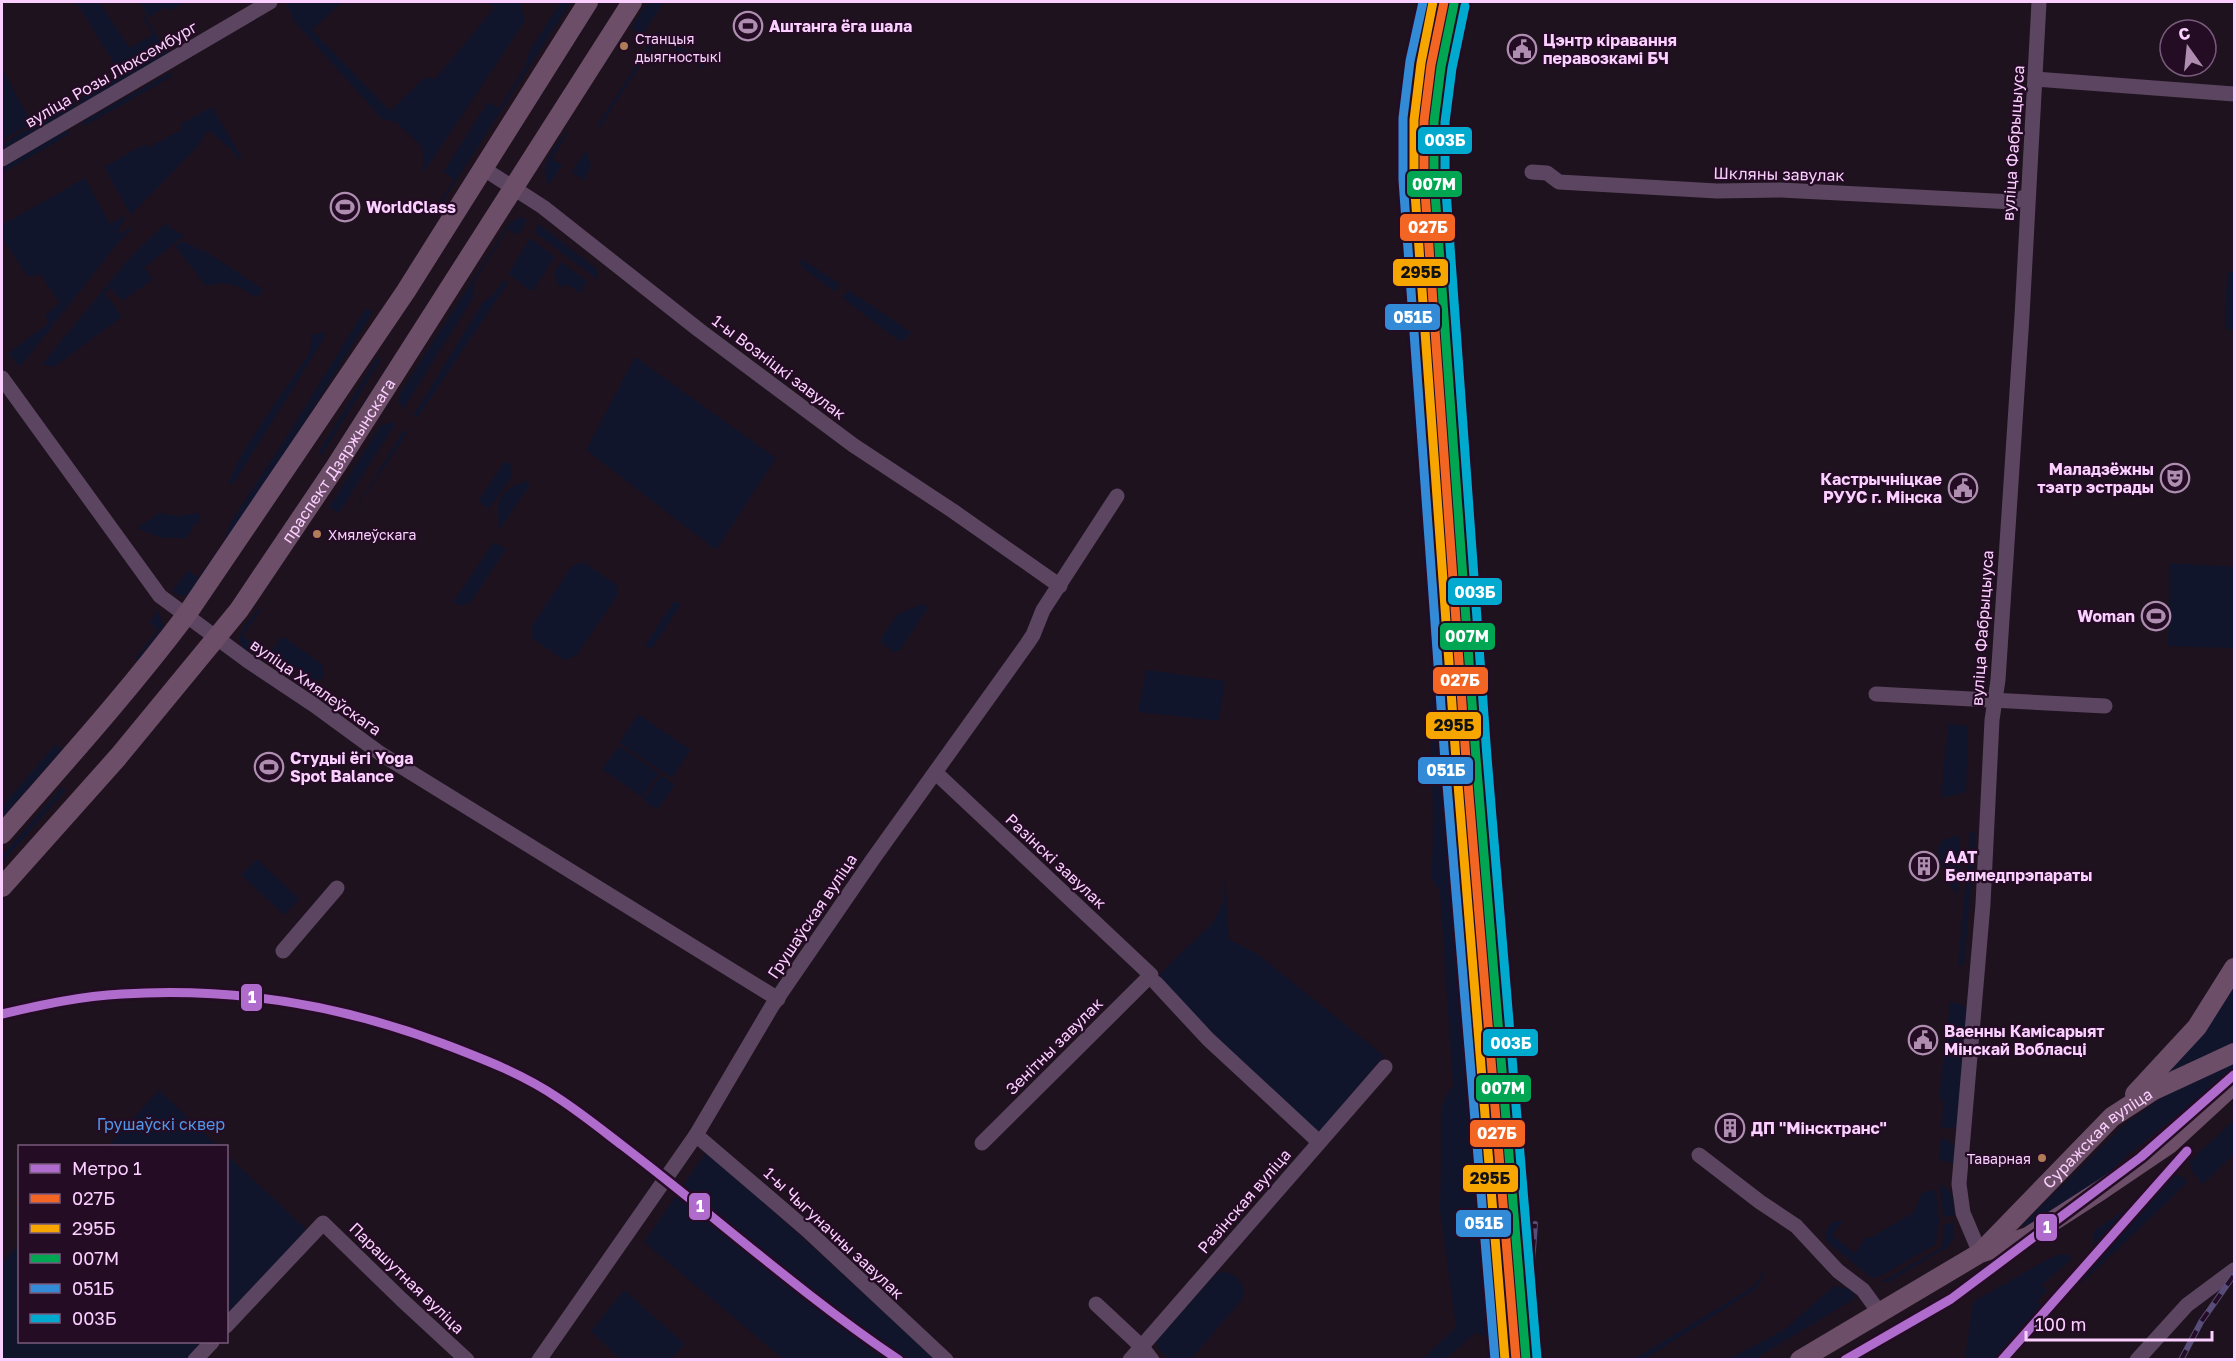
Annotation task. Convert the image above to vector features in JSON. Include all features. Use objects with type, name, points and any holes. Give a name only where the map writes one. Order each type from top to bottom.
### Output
[{"type":"main road","points":[[2,834],[145,669],[187,614],[400,301],[588,2]]},
{"type":"main road","name":"праспект Дзяржынскага","points":[[2,887],[118,757],[239,610],[311,504],[632,2]]},
{"type":"main road","points":[[2112,1117],[2197,1027],[2235,968]]},
{"type":"main road","name":"Суражская вуліца","points":[[1980,1253],[2112,1117],[2152,1091],[2235,1053]]},
{"type":"main road","name":"Суражская вуліца","points":[[1800,1359],[1980,1253],[2028,1237],[2145,1162],[2169,1144],[2235,1084]]},
{"type":"street","name":"вуліца Розы Люксембург","points":[[2,159],[270,2]]},
{"type":"street","name":"вуліца Фабрыцыуса","points":[[1980,1253],[1963,1213],[1959,1184],[1983,904],[2018,380],[2039,2]]},
{"type":"street","points":[[2035,79],[2235,94]]},
{"type":"street","name":"1-ы Возніцкі завулак","points":[[484,169],[514,187],[854,445],[1060,586]]},
{"type":"street","name":"Шкляны завулак","points":[[1532,172],[1547,173],[1559,182],[1717,191],[1781,190],[2013,202],[2027,196]]},
{"type":"street","name":"вуліца Хмялеўскага","points":[[2,378],[155,591],[215,638],[353,732],[381,754],[778,999]]},
{"type":"street","name":"Грушаўская вуліца","points":[[539,1359],[696,1134],[740,1058],[873,859],[1034,635],[1043,609],[1118,496]]},
{"type":"street","points":[[1876,694],[2105,706]]},
{"type":"street","name":"Разінскі завулак","points":[[936,773],[1153,979],[1208,1039],[1319,1142]]},
{"type":"street","points":[[283,951],[337,888]]},
{"type":"street","name":"Зенітны завулак","points":[[982,1143],[1153,979]]},
{"type":"street","name":"Разінская вуліца","points":[[1130,1359],[1385,1067]]},
{"type":"street","name":"1-ы Чыгуначны завулак","points":[[696,1134],[807,1230],[946,1359]]},
{"type":"street","points":[[1699,1155],[1760,1202],[1796,1226],[1838,1271],[1863,1290],[1879,1312]]},
{"type":"street","name":"Парашутная вуліца","points":[[228,1324],[323,1223],[400,1299],[467,1359]]},
{"type":"street","points":[[2137,1359],[2187,1305],[2235,1270]]},
{"type":"street","points":[[1096,1304],[1152,1359]]},
{"type":"street","points":[[195,1359],[210,1343]]},
{"type":"green space","points":[[76,2],[99,2],[130,48],[153,34],[143,18],[145,16],[164,47],[120,73]]},
{"type":"green space","points":[[139,2],[185,2],[169,11],[166,6],[149,17]]},
{"type":"green space","points":[[286,2],[342,2],[312,30],[390,111],[425,77],[435,79],[494,8],[488,2],[520,2],[525,21],[424,172],[422,147],[396,122],[382,119],[294,21]]},
{"type":"green space","points":[[561,2],[571,2],[439,207],[437,206],[454,179],[443,172],[488,102],[499,108],[525,66],[531,48]]},
{"type":"green space","points":[[648,2],[664,2],[642,35],[631,28]]},
{"type":"green space","points":[[657,32],[706,64],[703,68],[658,38],[600,127],[597,126]]},
{"type":"green space","points":[[165,50],[168,54],[80,105],[77,100]]},
{"type":"green space","points":[[2,69],[32,123],[2,140]]},
{"type":"green space","points":[[171,72],[173,76],[84,126],[82,122]]},
{"type":"green space","points":[[75,101],[77,106],[2,150],[2,144]]},
{"type":"green space","points":[[212,107],[242,158],[239,159],[230,148],[208,130],[198,146],[131,215],[104,167],[145,144],[147,148],[181,130],[182,123]]},
{"type":"green space","points":[[67,130],[70,134],[2,173],[2,168]]},
{"type":"green space","points":[[566,131],[568,132],[552,159],[562,165],[549,185],[545,171],[546,164]]},
{"type":"green space","points":[[586,150],[591,166],[585,181],[572,172]]},
{"type":"green space","points":[[85,178],[110,224],[124,216],[126,217],[118,232],[121,234],[130,227],[132,229],[118,243],[20,367],[8,353],[49,323],[45,315],[60,303],[40,274],[30,277],[26,274],[2,238],[2,225]]},
{"type":"green space","points":[[520,217],[527,220],[518,235],[508,229],[474,282],[473,298],[403,409],[398,401],[400,393],[510,222]]},
{"type":"green space","points":[[165,224],[184,236],[144,268],[153,279],[122,301],[111,288],[105,293],[122,317],[54,367],[44,365],[43,363],[132,255]]},
{"type":"green space","points":[[539,224],[598,270],[598,280],[534,232]]},
{"type":"green space","points":[[530,238],[555,257],[532,292],[508,274]]},
{"type":"green space","points":[[186,242],[200,251],[202,249],[263,289],[257,298],[233,285],[206,286],[175,246]]},
{"type":"green space","points":[[802,259],[840,284],[835,292],[802,267],[800,262]]},
{"type":"green space","points":[[561,262],[587,281],[580,293],[569,285],[563,287],[557,284],[554,272]]},
{"type":"green space","points":[[2227,272],[2234,272],[2234,330],[2225,329]]},
{"type":"green space","points":[[504,280],[508,283],[417,418],[413,416],[483,302],[494,294]]},
{"type":"green space","points":[[848,290],[911,332],[907,338],[899,341],[842,298]]},
{"type":"green space","points":[[366,308],[373,312],[291,444],[189,595],[181,596],[172,592],[188,570],[198,578],[225,540],[230,523],[284,441]]},
{"type":"green space","points":[[324,332],[325,337],[234,483],[230,484],[239,459],[309,353],[312,335]]},
{"type":"green space","points":[[377,357],[381,360],[322,455],[318,453]]},
{"type":"green space","points":[[635,357],[776,458],[716,550],[586,450]]},
{"type":"green space","points":[[390,422],[395,424],[339,513],[329,507],[380,426]]},
{"type":"green space","points":[[404,430],[408,432],[349,519]]},
{"type":"green space","points":[[505,461],[511,465],[512,476],[489,509],[478,501]]},
{"type":"green space","points":[[525,481],[530,485],[499,530],[498,504],[500,499],[508,490]]},
{"type":"green space","points":[[159,513],[177,516],[200,513],[200,522],[195,523],[187,538],[162,538],[137,528]]},
{"type":"green space","points":[[494,542],[506,549],[470,603],[460,606],[453,602]]},
{"type":"green space","points":[[583,562],[617,585],[618,595],[576,656],[564,660],[532,638],[531,627],[572,566]]},
{"type":"green space","points":[[2170,563],[2234,567],[2234,648],[2168,646]]},
{"type":"green space","points":[[674,601],[681,605],[651,650],[645,645]]},
{"type":"green space","points":[[924,603],[927,609],[900,650],[895,652],[882,644],[881,638],[897,615]]},
{"type":"green space","points":[[259,608],[261,610],[243,636],[253,644],[247,652],[242,646],[240,635]]},
{"type":"green space","points":[[158,611],[164,626],[138,660],[135,658],[158,630],[149,622]]},
{"type":"green space","points":[[282,636],[322,664],[324,678],[316,681],[271,652]]},
{"type":"green space","points":[[1146,670],[1225,681],[1219,721],[1138,712]]},
{"type":"green space","points":[[1438,683],[1448,692],[1458,821],[1466,1088],[1491,1341],[1475,1333],[1446,1359],[1422,1360],[1456,1327],[1440,1210],[1442,1107],[1446,1095],[1453,1086],[1440,892],[1432,879],[1430,715],[1431,700],[1437,700]]},
{"type":"green space","points":[[638,714],[691,750],[672,778],[619,743]]},
{"type":"green space","points":[[1948,724],[1968,726],[1966,792],[1941,798]]},
{"type":"green space","points":[[56,744],[62,750],[2,818],[2,806]]},
{"type":"green space","points":[[619,746],[659,773],[642,797],[602,769]]},
{"type":"green space","points":[[661,775],[675,785],[657,810],[643,800]]},
{"type":"green space","points":[[62,787],[66,790],[2,863],[2,856]]},
{"type":"green space","points":[[1970,832],[1976,833],[1964,964],[1958,966]]},
{"type":"green space","points":[[1958,835],[1960,842],[1958,895],[1947,882],[1937,849],[1943,840]]},
{"type":"green space","points":[[257,859],[299,899],[284,915],[241,875]]},
{"type":"green space","points":[[1225,877],[1229,939],[1259,955],[1384,1056],[1318,1135],[1158,980],[1152,982],[1213,922],[1223,903]]},
{"type":"green space","points":[[2234,983],[2234,1044],[2165,1074]]},
{"type":"green space","points":[[1950,1002],[1964,1006],[1968,1011],[1957,1127],[1941,1129],[1944,1100],[1939,1098]]},
{"type":"green space","points":[[2234,1062],[2234,1070],[2130,1153],[2100,1181],[2027,1229],[2023,1224],[2126,1123],[2164,1096]]},
{"type":"green space","name":"Грушаўскі сквер","points":[[159,1090],[217,1145],[109,1145]]},
{"type":"green space","points":[[2234,1120],[2234,1154],[2203,1184],[2191,1170],[2190,1161]]},
{"type":"green space","points":[[1941,1138],[1947,1139],[1956,1148],[1953,1163],[1939,1160]]},
{"type":"green space","points":[[707,1151],[936,1359],[783,1359],[644,1242]]},
{"type":"green space","name":"Грушаўскі сквер","points":[[228,1156],[307,1230],[228,1314]]},
{"type":"green space","points":[[2173,1174],[2181,1176],[2188,1182],[2082,1283],[2078,1278],[2092,1259],[2095,1230],[2157,1188]]},
{"type":"green space","points":[[1940,1185],[1951,1192],[1955,1215],[1943,1217]]},
{"type":"green space","points":[[1936,1190],[1939,1222],[1936,1244],[1879,1277],[1872,1278],[1827,1242],[1826,1234],[1831,1224],[1843,1221],[1832,1235],[1855,1253],[1865,1238],[1872,1237],[1914,1212],[1922,1192]]},
{"type":"green space","points":[[1954,1222],[1953,1240],[1949,1246],[1889,1282],[1881,1282],[1942,1247],[1944,1225]]},
{"type":"green space","points":[[18,1245],[18,1343],[202,1343],[186,1359],[2,1359],[2,1263]]},
{"type":"green space","points":[[2061,1254],[2068,1255],[2072,1259],[2042,1285],[2047,1291],[2037,1301],[2047,1312],[1999,1359],[1965,1359],[1973,1302],[2046,1260]]},
{"type":"green space","points":[[1763,1271],[1764,1276],[1757,1288],[1645,1359],[1634,1359],[1756,1285]]},
{"type":"green space","points":[[1226,1272],[1241,1282],[1242,1300],[1191,1359],[1169,1359],[1158,1349],[1156,1341],[1217,1273]]},
{"type":"green space","points":[[1834,1286],[1851,1289],[1854,1292],[1854,1299],[1755,1359],[1726,1360],[1785,1329]]},
{"type":"green space","points":[[624,1290],[685,1344],[671,1359],[643,1359],[639,1356],[636,1359],[620,1359],[591,1331]]},
{"type":"railway","points":[[1434,2],[1423,49],[1416,123],[1417,211],[1458,755],[1509,1360]]},
{"type":"railway","points":[[1533,1360],[1529,1302],[1535,1224]]},
{"type":"railway","points":[[2181,1360],[2201,1322],[2234,1275]]},
{"type":"metro line","name":"1","points":[[2,1014],[61,1001],[107,995],[204,993],[245,996],[326,1009],[366,1019],[405,1030],[459,1050],[545,1089],[575,1110],[828,1309],[899,1360]]},
{"type":"metro line","name":"1","points":[[1845,1360],[1951,1299],[2141,1157],[2234,1075]]},
{"type":"metro line","name":"1","points":[[2002,1360],[2187,1151]]},
{"type":"transit line","name":"051Б","points":[[1423,2],[1410,61],[1403,118],[1403,180],[1445,761],[1495,1360]]},
{"type":"transit line","name":"295Б","points":[[1433,2],[1421,63],[1414,120],[1414,179],[1456,760],[1505,1360]]},
{"type":"transit line","name":"027Б","points":[[1444,2],[1431,65],[1424,121],[1424,178],[1466,759],[1516,1360]]},
{"type":"transit line","name":"007М","points":[[1454,4],[1441,67],[1434,122],[1434,178],[1476,758],[1526,1359]]},
{"type":"transit line","name":"003Б","points":[[1465,6],[1452,68],[1445,122],[1445,177],[1487,757],[1537,1358]]},
{"type":"place","name":"Аштанга ёга шала","points":[[748,26]]},
{"type":"place","name":"Станцыя дыягностыкі","points":[[624,46]]},
{"type":"place","name":"Цэнтр кіравання перавозкамі БЧ","points":[[1522,49]]},
{"type":"place","name":"WorldClass","points":[[345,207]]},
{"type":"place","name":"Маладзёжны тэатр эстрады","points":[[2175,478]]},
{"type":"place","name":"Кастрычніцкае РУУС г. Мінска","points":[[1963,488]]},
{"type":"place","name":"Хмялеўскага","points":[[317,534]]},
{"type":"place","name":"Woman","points":[[2156,616]]},
{"type":"place","name":"Студыі ёгі Yoga Spot Balance","points":[[269,767]]},
{"type":"place","name":"ААТ Белмедпрэпараты","points":[[1924,866]]},
{"type":"place","name":"Ваенны Камісарыят Мінскай Вобласці","points":[[1923,1040]]},
{"type":"place","name":"ДП \"Мінсктранс\"","points":[[1730,1128]]},
{"type":"place","name":"Таварная","points":[[2042,1158]]}]
